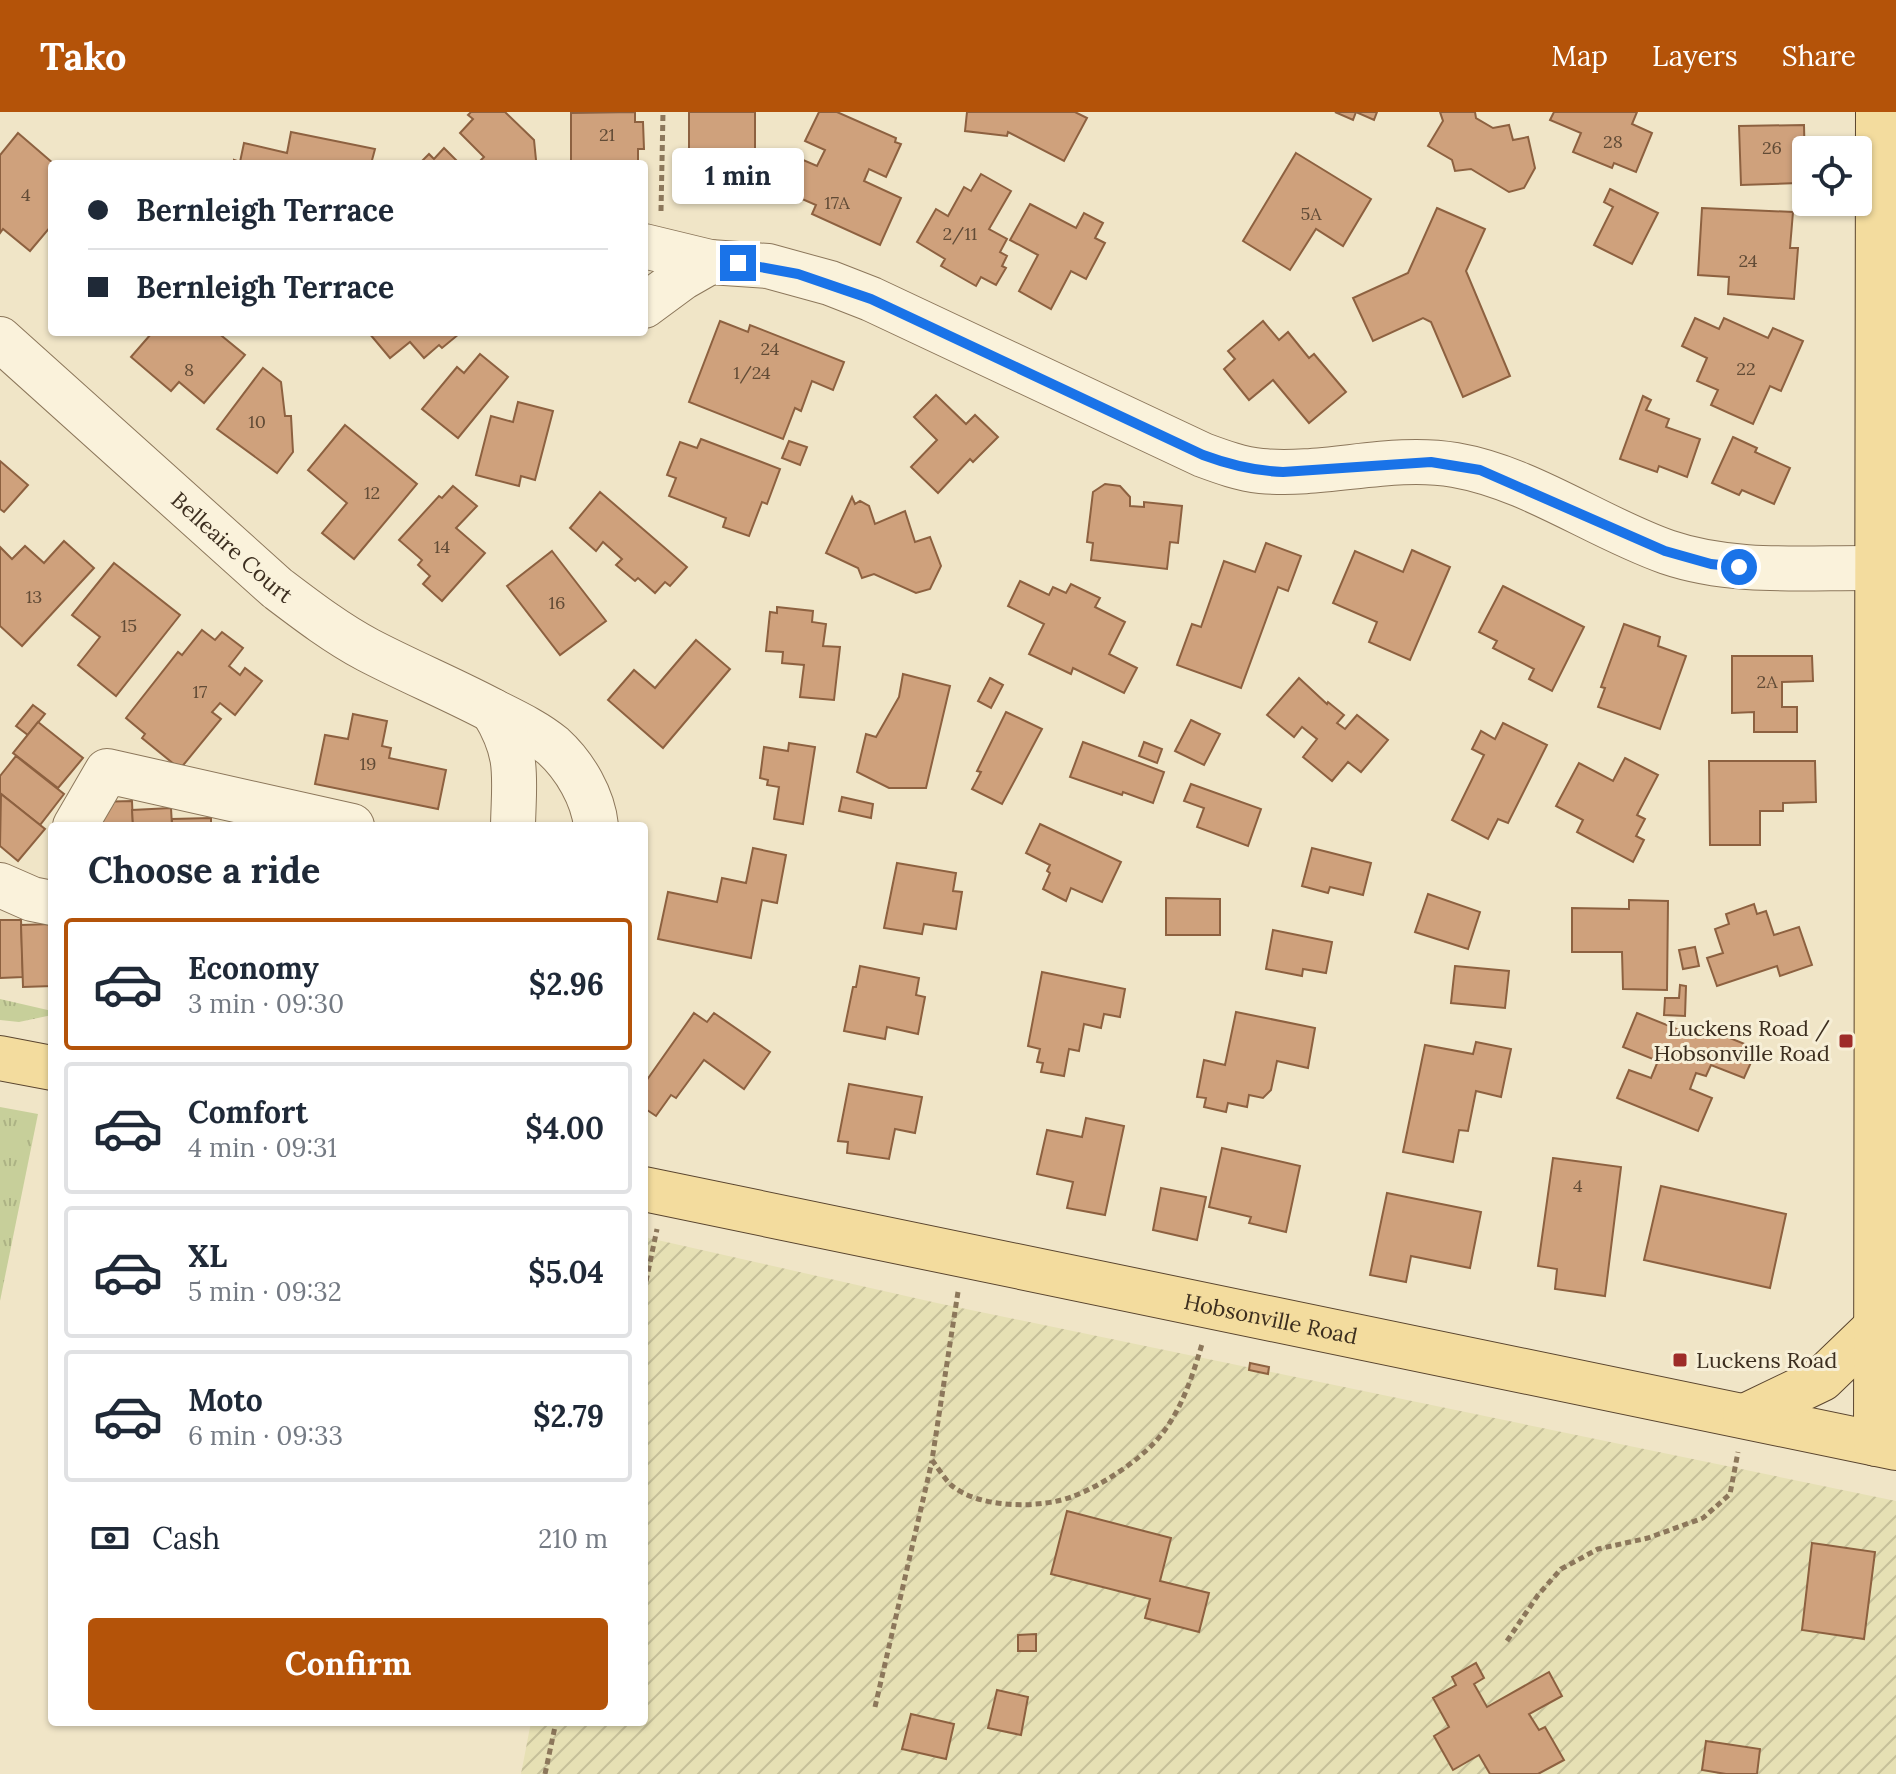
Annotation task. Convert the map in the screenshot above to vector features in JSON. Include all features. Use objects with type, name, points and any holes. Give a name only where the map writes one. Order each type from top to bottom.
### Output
[{"type":"main road","points":[[1878,112],[1878,568],[1886,1446]]},
{"type":"main road","points":[[0,1058],[48,1067]]},
{"type":"main road","name":"Hobsonville Road","points":[[654,1191],[1886,1446]]},
{"type":"main road","points":[[1745,1416],[1808,1388],[1885,1342]]},
{"type":"street","points":[[652,232],[710,262],[768,266],[830,283],[871,299],[1203,455],[1235,466],[1283,472],[1414,463],[1452,465],[1480,470],[1508,480],[1639,540],[1689,559],[1739,567],[1878,568]]},
{"type":"street","points":[[648,303],[710,262]]},
{"type":"street","name":"Belleaire Court","points":[[0,339],[277,588],[307,611],[368,650],[493,711],[554,747],[570,766],[593,809],[595,822]]},
{"type":"street","points":[[493,711],[511,744],[514,758],[513,822]]},
{"type":"street","points":[[77,822],[107,771],[334,822]]},
{"type":"path","points":[[652,232],[663,112]]},
{"type":"path","points":[[648,1251],[654,1191]]},
{"type":"path","points":[[875,1707],[932,1460],[964,1256]]},
{"type":"path","points":[[932,1460],[951,1485],[986,1503],[1031,1505],[1073,1497],[1122,1469],[1156,1441],[1188,1390],[1213,1308]]},
{"type":"path","points":[[1507,1641],[1538,1595],[1561,1569],[1598,1549],[1648,1538],[1703,1518],[1730,1494],[1745,1416]]},
{"type":"path","points":[[545,1774],[555,1726]]},
{"type":"shaded area","points":[[648,1238],[937,1303],[1896,1501],[1896,1774],[521,1774],[530,1726],[648,1726]]},
{"type":"green space","points":[[0,999],[48,1010],[48,1016],[19,1022],[0,1020]]},
{"type":"green space","points":[[0,1107],[38,1114],[0,1301]]},
{"type":"building","points":[[471,112],[505,112],[534,140],[536,160],[481,160],[484,157],[460,133],[473,119],[468,115]]},
{"type":"building","points":[[635,112],[635,122],[643,122],[644,149],[638,149],[638,160],[571,160],[571,113]]},
{"type":"building","points":[[689,112],[755,112],[755,196],[718,196],[718,191],[684,191],[684,153],[689,153]]},
{"type":"building","points":[[819,112],[837,112],[896,138],[895,142],[901,144],[886,177],[869,169],[864,181],[901,198],[880,245],[812,214],[816,205],[786,192],[801,159],[817,166],[825,150],[805,141]]},
{"type":"building","points":[[967,112],[1075,112],[1087,118],[1064,161],[1008,132],[1007,136],[965,131]]},
{"type":"building","points":[[1335,112],[1356,112],[1353,120]]},
{"type":"building","points":[[1356,112],[1377,112],[1374,120]]},
{"type":"building","points":[[1440,112],[1475,112],[1476,118],[1493,128],[1509,125],[1513,140],[1528,137],[1535,168],[1524,188],[1509,192],[1471,169],[1455,171],[1452,160],[1428,146],[1443,121]]},
{"type":"building","points":[[1554,112],[1637,112],[1632,124],[1652,133],[1636,172],[1614,163],[1612,168],[1573,152],[1581,133],[1550,120]]},
{"type":"building","points":[[1804,125],[1804,136],[1792,136],[1792,183],[1741,185],[1739,126]]},
{"type":"building","points":[[291,132],[375,149],[372,160],[240,160],[244,143],[287,153]]},
{"type":"building","points":[[18,133],[49,160],[48,230],[30,251],[3,229],[0,233],[0,155]]},
{"type":"building","points":[[444,148],[456,160],[423,160],[429,154],[434,159]]},
{"type":"building","points":[[1296,153],[1371,199],[1343,246],[1316,229],[1290,270],[1243,241]]},
{"type":"building","points":[[981,174],[1011,191],[989,229],[1007,239],[1000,252],[1007,256],[1002,266],[1006,268],[996,285],[981,277],[976,286],[941,266],[945,259],[917,242],[936,209],[948,216],[964,187],[971,191]]},
{"type":"building","points":[[1610,189],[1658,213],[1632,264],[1594,245],[1613,207],[1604,202]]},
{"type":"building","points":[[1030,204],[1076,228],[1084,213],[1103,223],[1095,238],[1105,243],[1086,279],[1071,271],[1051,309],[1019,291],[1038,255],[1010,240]]},
{"type":"building","points":[[1437,208],[1485,229],[1466,271],[1510,376],[1463,397],[1431,322],[1423,318],[1373,341],[1353,298],[1408,273]]},
{"type":"building","points":[[1702,208],[1792,212],[1790,248],[1798,248],[1794,299],[1728,294],[1729,277],[1698,275]]},
{"type":"building","points":[[1695,318],[1719,329],[1724,318],[1768,338],[1773,328],[1803,341],[1781,391],[1770,386],[1753,424],[1711,405],[1718,390],[1697,381],[1707,358],[1682,346]]},
{"type":"building","points":[[720,321],[748,332],[750,325],[844,362],[833,390],[812,381],[801,411],[795,408],[783,439],[689,402]]},
{"type":"building","points":[[1263,321],[1279,340],[1288,332],[1309,358],[1314,354],[1346,392],[1309,423],[1273,380],[1249,400],[1224,369],[1235,359],[1228,351]]},
{"type":"building","points":[[149,336],[222,336],[245,355],[204,403],[179,382],[171,391],[131,357]]},
{"type":"building","points":[[372,336],[457,336],[424,358],[410,342],[390,358]]},
{"type":"building","points":[[480,354],[508,377],[458,438],[422,409],[457,367],[464,373]]},
{"type":"building","points":[[263,368],[281,382],[285,416],[291,416],[293,452],[277,473],[217,429]]},
{"type":"building","points":[[936,395],[966,424],[975,415],[998,437],[973,462],[970,459],[938,493],[911,467],[937,440],[914,417]]},
{"type":"building","points":[[1643,396],[1651,400],[1646,410],[1669,419],[1666,427],[1700,439],[1687,477],[1659,466],[1657,472],[1620,459]]},
{"type":"building","points":[[518,402],[553,411],[535,480],[521,476],[519,486],[476,475],[491,416],[513,422]]},
{"type":"building","points":[[345,425],[417,484],[354,559],[322,533],[347,503],[308,470]]},
{"type":"building","points":[[1733,437],[1757,448],[1755,452],[1790,468],[1774,504],[1742,490],[1739,495],[1712,483]]},
{"type":"building","points":[[701,439],[780,469],[767,504],[762,502],[749,536],[723,527],[726,518],[669,496],[676,478],[667,475],[680,442],[697,448]]},
{"type":"building","points":[[789,441],[807,447],[800,465],[782,458]]},
{"type":"building","points":[[0,461],[28,485],[4,512],[0,509]]},
{"type":"building","points":[[1105,484],[1120,486],[1130,497],[1130,506],[1144,507],[1144,502],[1182,506],[1178,543],[1170,542],[1167,569],[1091,560],[1093,543],[1087,542],[1093,492]]},
{"type":"building","points":[[453,486],[477,506],[456,528],[485,553],[442,601],[423,584],[430,576],[418,565],[422,560],[399,540],[439,496],[442,498]]},
{"type":"building","points":[[600,492],[687,567],[670,586],[665,582],[655,593],[616,565],[622,559],[603,542],[596,551],[570,528]]},
{"type":"building","points":[[852,497],[855,504],[860,501],[869,506],[875,524],[905,511],[915,542],[930,537],[941,566],[930,589],[916,593],[874,574],[862,578],[858,568],[826,553]]},
{"type":"building","points":[[64,541],[94,568],[22,646],[0,626],[0,547],[12,559],[25,546],[44,563]]},
{"type":"building","points":[[1266,543],[1301,556],[1288,591],[1278,587],[1241,688],[1177,665],[1192,624],[1201,627],[1224,561],[1255,572]]},
{"type":"building","points":[[1412,550],[1450,567],[1410,660],[1369,642],[1377,622],[1333,603],[1355,551],[1403,572]]},
{"type":"building","points":[[552,551],[606,621],[560,655],[507,586]]},
{"type":"building","points":[[114,563],[180,615],[116,696],[78,665],[100,637],[72,615]]},
{"type":"building","points":[[1020,581],[1049,595],[1053,587],[1066,593],[1071,584],[1100,598],[1095,607],[1125,622],[1109,654],[1137,668],[1124,693],[1073,668],[1071,674],[1029,654],[1044,624],[1008,606]]},
{"type":"building","points":[[1503,586],[1584,627],[1552,691],[1529,679],[1534,669],[1493,648],[1497,641],[1479,632]]},
{"type":"building","points":[[777,607],[813,611],[812,622],[826,624],[823,646],[840,647],[834,700],[800,697],[804,665],[782,663],[783,652],[766,651],[770,612],[777,613]]},
{"type":"building","points":[[1624,624],[1660,637],[1658,646],[1686,656],[1660,729],[1598,707],[1605,688],[1601,687]]},
{"type":"building","points":[[202,630],[215,640],[222,632],[243,648],[229,666],[240,675],[245,668],[262,681],[235,715],[220,703],[212,712],[221,719],[180,769],[142,738],[145,734],[126,718],[178,652],[182,655]]},
{"type":"building","points":[[696,640],[730,669],[663,748],[608,700],[634,670],[655,688]]},
{"type":"building","points":[[1732,656],[1812,656],[1813,681],[1782,682],[1782,707],[1797,707],[1797,732],[1754,732],[1754,712],[1732,713]]},
{"type":"building","points":[[903,674],[950,686],[926,788],[889,788],[857,772],[866,734],[876,737],[899,697]]},
{"type":"building","points":[[990,678],[1003,685],[991,708],[978,701]]},
{"type":"building","points":[[1299,678],[1344,715],[1337,723],[1345,729],[1357,715],[1388,740],[1361,772],[1348,762],[1332,781],[1303,757],[1317,739],[1302,727],[1294,737],[1267,715]]},
{"type":"building","points":[[33,705],[45,714],[28,735],[16,726]]},
{"type":"building","points":[[1006,712],[1042,729],[1002,804],[972,789],[981,772],[977,771]]},
{"type":"building","points":[[353,714],[387,721],[382,746],[391,748],[389,758],[446,770],[438,809],[315,784],[325,735],[348,739]]},
{"type":"building","points":[[1191,720],[1220,734],[1204,765],[1175,751]]},
{"type":"building","points":[[38,722],[83,758],[58,788],[13,753]]},
{"type":"building","points":[[1503,723],[1547,745],[1508,823],[1498,819],[1488,839],[1452,820],[1484,755],[1472,749],[1481,731],[1495,739]]},
{"type":"building","points":[[1083,742],[1164,772],[1153,803],[1070,777]]},
{"type":"building","points":[[1144,742],[1162,749],[1157,763],[1139,756]]},
{"type":"building","points":[[789,743],[815,747],[803,824],[774,819],[779,787],[767,785],[768,780],[760,778],[764,747],[788,751]]},
{"type":"building","points":[[16,756],[64,794],[40,825],[0,793],[0,776]]},
{"type":"building","points":[[1625,758],[1658,775],[1637,815],[1645,819],[1636,836],[1644,840],[1633,862],[1577,832],[1583,820],[1556,806],[1579,763],[1613,781]]},
{"type":"building","points":[[1709,761],[1815,761],[1816,802],[1783,803],[1783,811],[1760,811],[1760,845],[1710,845]]},
{"type":"building","points":[[1191,784],[1261,809],[1248,846],[1197,827],[1204,808],[1184,801]]},
{"type":"building","points":[[1,794],[45,829],[18,861],[0,846]]},
{"type":"building","points":[[842,797],[873,804],[871,818],[839,811]]},
{"type":"building","points":[[132,801],[133,822],[95,822],[94,802]]},
{"type":"building","points":[[171,808],[172,822],[133,822],[132,810]]},
{"type":"building","points":[[211,818],[211,822],[172,822],[172,819]]},
{"type":"building","points":[[1040,824],[1121,862],[1102,902],[1071,888],[1066,901],[1043,889],[1050,865],[1026,853]]},
{"type":"building","points":[[753,848],[786,855],[777,903],[762,900],[751,958],[658,939],[668,892],[717,902],[722,878],[746,883]]},
{"type":"building","points":[[1312,848],[1371,863],[1363,895],[1330,887],[1328,893],[1302,886]]},
{"type":"building","points":[[897,863],[956,873],[953,891],[962,892],[956,929],[924,924],[922,934],[884,928]]},
{"type":"building","points":[[1428,894],[1480,912],[1468,949],[1415,932]]},
{"type":"building","points":[[1166,898],[1220,899],[1220,935],[1166,935]]},
{"type":"building","points":[[1629,900],[1668,901],[1667,990],[1623,989],[1622,952],[1572,952],[1572,908],[1629,909]]},
{"type":"building","points":[[1754,904],[1757,914],[1766,911],[1774,935],[1799,927],[1812,965],[1780,976],[1777,966],[1717,986],[1707,958],[1723,953],[1715,929],[1729,924],[1726,914]]},
{"type":"building","points":[[0,920],[21,920],[23,977],[0,978]]},
{"type":"building","points":[[48,924],[48,986],[23,987],[21,925]]},
{"type":"building","points":[[1273,930],[1332,942],[1326,973],[1303,969],[1302,976],[1266,969]]},
{"type":"building","points":[[1695,947],[1699,966],[1683,969],[1679,950]]},
{"type":"building","points":[[860,966],[919,978],[916,995],[925,997],[918,1034],[887,1027],[885,1039],[844,1031]]},
{"type":"building","points":[[1455,966],[1509,971],[1505,1008],[1451,1003]]},
{"type":"building","points":[[1042,972],[1125,989],[1120,1017],[1104,1014],[1101,1028],[1084,1024],[1079,1051],[1069,1049],[1064,1076],[1041,1072],[1043,1063],[1037,1062],[1040,1049],[1028,1046]]},
{"type":"building","points":[[1680,985],[1686,986],[1685,1016],[1664,1015],[1665,998],[1679,998]]},
{"type":"building","points":[[1236,1012],[1315,1028],[1308,1068],[1277,1061],[1271,1090],[1263,1098],[1249,1095],[1247,1107],[1228,1103],[1226,1112],[1204,1107],[1206,1098],[1197,1097],[1204,1060],[1225,1065]]},
{"type":"building","points":[[694,1013],[707,1022],[714,1013],[770,1052],[744,1089],[704,1060],[676,1098],[671,1095],[656,1116],[648,1111],[648,1078]]},
{"type":"building","points":[[1637,1013],[1694,1036],[1698,1025],[1757,1049],[1744,1078],[1711,1065],[1706,1076],[1696,1073],[1690,1089],[1712,1098],[1698,1131],[1617,1098],[1629,1070],[1651,1078],[1658,1061],[1623,1047]]},
{"type":"building","points":[[1476,1042],[1511,1049],[1501,1097],[1476,1091],[1468,1131],[1459,1130],[1453,1162],[1403,1152],[1425,1045],[1473,1054]]},
{"type":"building","points":[[849,1084],[922,1097],[915,1133],[895,1129],[889,1159],[847,1153],[848,1142],[838,1141]]},
{"type":"building","points":[[1086,1118],[1124,1126],[1105,1215],[1067,1208],[1073,1182],[1037,1174],[1047,1130],[1082,1137]]},
{"type":"building","points":[[1222,1148],[1300,1166],[1286,1232],[1249,1223],[1251,1217],[1209,1207]]},
{"type":"building","points":[[1553,1158],[1621,1167],[1605,1296],[1555,1289],[1557,1269],[1538,1266]]},
{"type":"building","points":[[1661,1186],[1786,1214],[1770,1288],[1644,1260]]},
{"type":"building","points":[[1161,1188],[1206,1197],[1197,1240],[1153,1230]]},
{"type":"building","points":[[1387,1193],[1481,1212],[1470,1268],[1411,1256],[1406,1282],[1370,1275]]},
{"type":"building","points":[[1250,1363],[1269,1367],[1268,1374],[1249,1370]]},
{"type":"building","points":[[1067,1511],[1171,1538],[1160,1581],[1209,1593],[1199,1632],[1145,1618],[1150,1599],[1051,1574]]},
{"type":"building","points":[[1812,1543],[1875,1552],[1864,1639],[1802,1630]]},
{"type":"building","points":[[1036,1634],[1036,1651],[1018,1651],[1018,1635]]},
{"type":"building","points":[[1476,1663],[1484,1678],[1474,1684],[1487,1707],[1549,1672],[1562,1696],[1529,1714],[1539,1730],[1545,1727],[1564,1760],[1538,1774],[1490,1774],[1479,1755],[1453,1770],[1434,1736],[1449,1727],[1433,1698],[1456,1685],[1452,1677]]},
{"type":"building","points":[[997,1690],[1028,1697],[1021,1735],[988,1728]]},
{"type":"building","points":[[911,1714],[954,1724],[946,1759],[902,1749]]},
{"type":"building","points":[[1706,1741],[1760,1749],[1757,1774],[1702,1770]]},
{"type":"place","name":"Luckens Road / Hobsonville Road","points":[[1846,1041]]},
{"type":"place","name":"Luckens Road","points":[[1680,1360]]},
{"type":"route","points":[[738,263],[768,266],[798,274],[871,299],[1203,455],[1235,466],[1283,472],[1431,462],[1480,470],[1665,551],[1711,564],[1739,567]]}]
